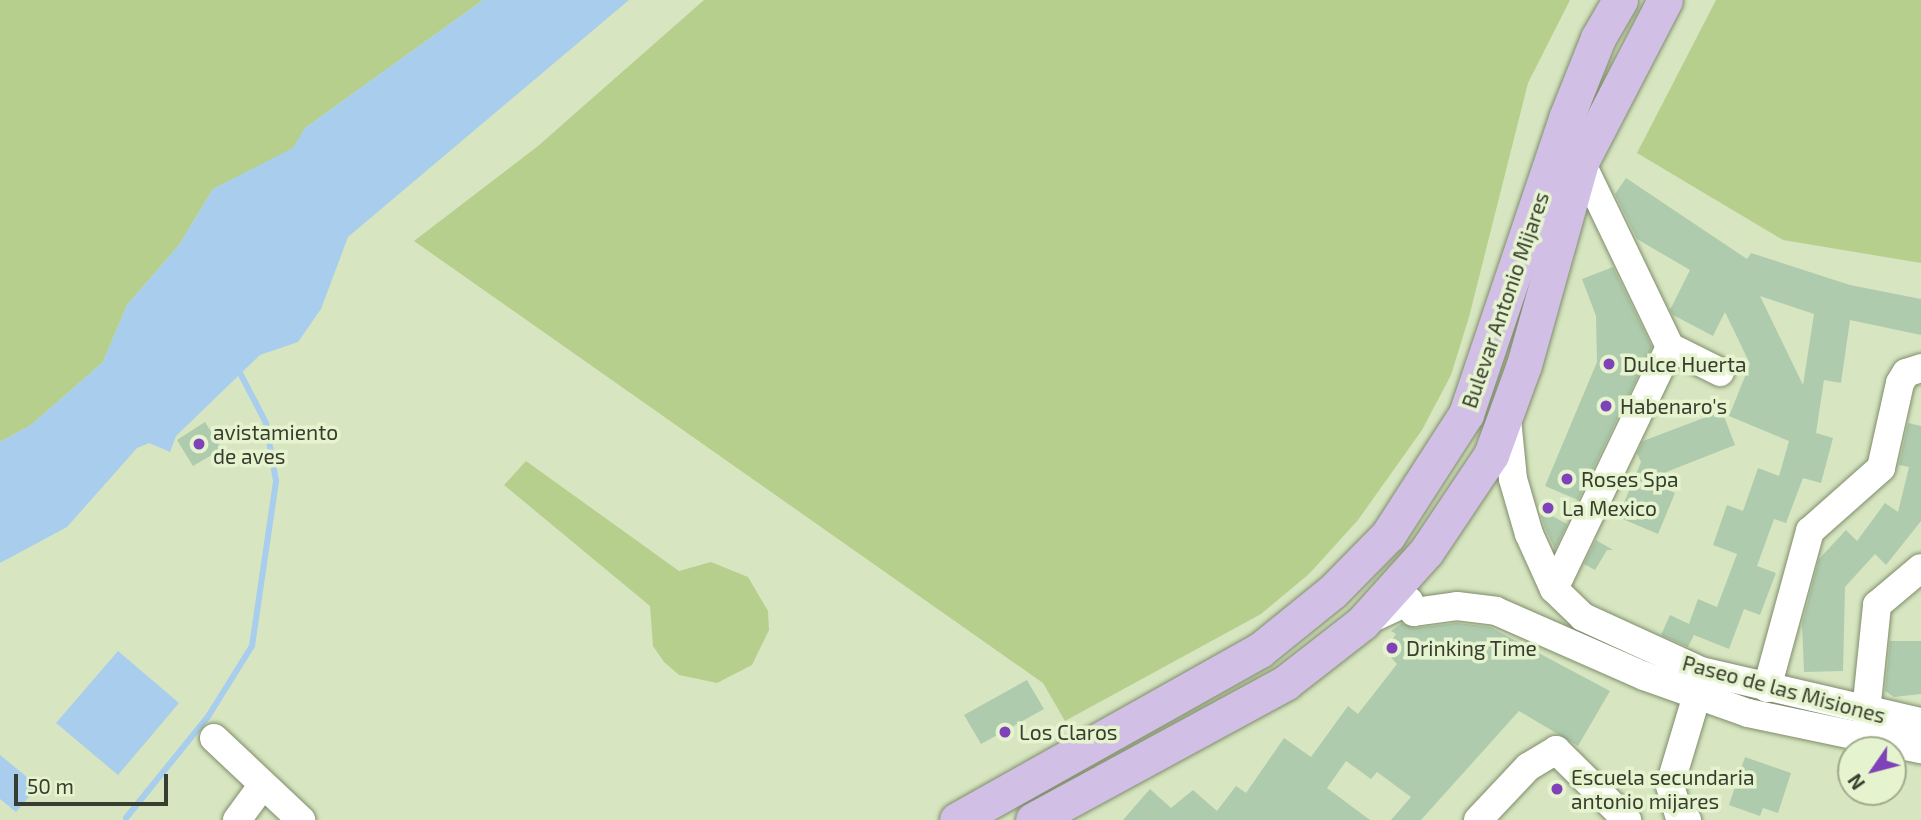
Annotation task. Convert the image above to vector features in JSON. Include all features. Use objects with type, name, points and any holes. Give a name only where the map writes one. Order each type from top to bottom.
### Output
[{"type":"main road","name":"Bulevar Antonio Mijares","points":[[957,820],[1249,657],[1361,565],[1417,495],[1466,414],[1566,118],[1598,38],[1620,0]]},
{"type":"main road","name":"Bulevar Antonio Mijares","points":[[1033,820],[1262,697],[1362,623],[1448,523],[1491,455],[1507,417],[1581,162],[1665,0]]},
{"type":"street","points":[[1581,162],[1670,347],[1720,372]]},
{"type":"street","points":[[1508,285],[1544,294]]},
{"type":"street","points":[[1554,589],[1670,347]]},
{"type":"street","points":[[1767,688],[1810,531],[1881,468],[1900,383],[1906,373],[1921,368]]},
{"type":"street","name":"Paseo de las Misiones","points":[[1507,417],[1513,479],[1529,534],[1554,589],[1583,618],[1621,638],[1701,671],[1866,712],[1921,722]]},
{"type":"street","points":[[1866,712],[1877,605],[1921,568]]},
{"type":"street","name":"Paseo de las Misiones","points":[[1362,623],[1409,601],[1414,612],[1457,606],[1496,611],[1697,695],[1748,713],[1921,749]]},
{"type":"street","points":[[1687,820],[1679,815],[1670,785],[1697,695]]},
{"type":"street","points":[[214,738],[301,820]]},
{"type":"street","points":[[1478,820],[1528,767],[1556,750],[1569,757],[1627,820]]},
{"type":"street","points":[[237,820],[262,786]]},
{"type":"green space","points":[[0,0],[483,0],[305,128],[294,148],[213,189],[179,245],[127,305],[103,362],[31,425],[0,442]]},
{"type":"green space","points":[[704,0],[1570,0],[1528,83],[1469,317],[1451,375],[1422,430],[1358,520],[1309,574],[1261,614],[1065,721],[1043,683],[414,241],[538,146]]},
{"type":"green space","points":[[1716,0],[1921,0],[1921,263],[1783,240],[1637,153]]},
{"type":"green space","points":[[526,461],[679,571],[711,562],[748,577],[768,611],[769,630],[752,665],[717,683],[679,675],[664,662],[653,646],[650,606],[504,485]]},
{"type":"water","points":[[483,0],[629,0],[348,237],[321,309],[298,342],[260,355],[176,436],[170,452],[149,443],[137,448],[67,527],[0,563],[0,442],[31,425],[103,362],[127,305],[179,245],[213,189],[293,148],[305,128]]},
{"type":"water","points":[[118,651],[179,703],[118,775],[56,723]]},
{"type":"water","points":[[0,755],[38,786],[16,812],[0,799]]},
{"type":"building","points":[[1626,178],[1747,259],[1751,253],[1850,285],[1921,299],[1921,335],[1850,320],[1841,383],[1824,380],[1816,433],[1833,438],[1821,483],[1803,478],[1786,523],[1774,519],[1757,566],[1776,573],[1760,615],[1744,609],[1729,649],[1694,635],[1688,647],[1661,635],[1670,615],[1689,624],[1698,599],[1717,607],[1737,554],[1713,545],[1727,505],[1743,511],[1758,468],[1779,476],[1789,441],[1729,416],[1750,364],[1725,312],[1713,336],[1673,315],[1670,310],[1690,270],[1637,239],[1615,194]],"holes":[[[1760,296],[1814,314],[1803,385]]]},
{"type":"building","points":[[1613,267],[1652,347],[1578,500],[1545,486],[1597,362],[1596,316],[1582,279]]},
{"type":"building","points":[[1722,411],[1735,445],[1646,480],[1675,493],[1658,534],[1618,517],[1641,462],[1637,453],[1643,441]]},
{"type":"building","name":"avistamiento de aves","points":[[205,422],[222,449],[193,466],[177,440]]},
{"type":"building","points":[[1908,423],[1921,426],[1921,521],[1886,565],[1875,554],[1845,587],[1843,671],[1804,672],[1802,624],[1819,559],[1846,530],[1857,541],[1885,503],[1898,512],[1909,467],[1899,465]]},
{"type":"building","points":[[1539,509],[1567,524],[1555,549],[1545,528]]},
{"type":"building","points":[[1596,540],[1613,550],[1607,550],[1595,570],[1584,564]]},
{"type":"building","points":[[1402,623],[1415,628],[1457,623],[1490,627],[1610,691],[1578,746],[1519,711],[1421,820],[1391,820],[1411,797],[1377,772],[1371,779],[1346,761],[1327,788],[1370,820],[1123,820],[1150,789],[1171,808],[1193,790],[1217,811],[1236,786],[1246,793],[1284,738],[1311,757],[1348,706],[1358,714],[1397,664],[1385,651],[1396,634],[1391,631]]},
{"type":"building","points":[[1890,641],[1921,641],[1921,694],[1894,697],[1885,691]]},
{"type":"building","points":[[1027,680],[1044,709],[981,744],[964,715]]},
{"type":"building","points":[[1745,757],[1791,773],[1778,813],[1763,808],[1760,816],[1729,805]]},
{"type":"waterway","points":[[126,818],[209,715],[252,646],[276,481],[266,423],[237,367]]},
{"type":"place","name":"Dulce Huerta","points":[[1609,364]]},
{"type":"place","name":"Habenaro's","points":[[1606,406]]},
{"type":"place","name":"avistamiento de aves","points":[[199,444]]},
{"type":"place","name":"Roses Spa","points":[[1567,479]]},
{"type":"place","name":"La Mexico","points":[[1548,508]]},
{"type":"place","name":"Drinking Time","points":[[1392,648]]},
{"type":"place","name":"Los Claros","points":[[1005,732]]},
{"type":"place","name":"Escuela secundaria antonio mijares","points":[[1557,789]]}]
